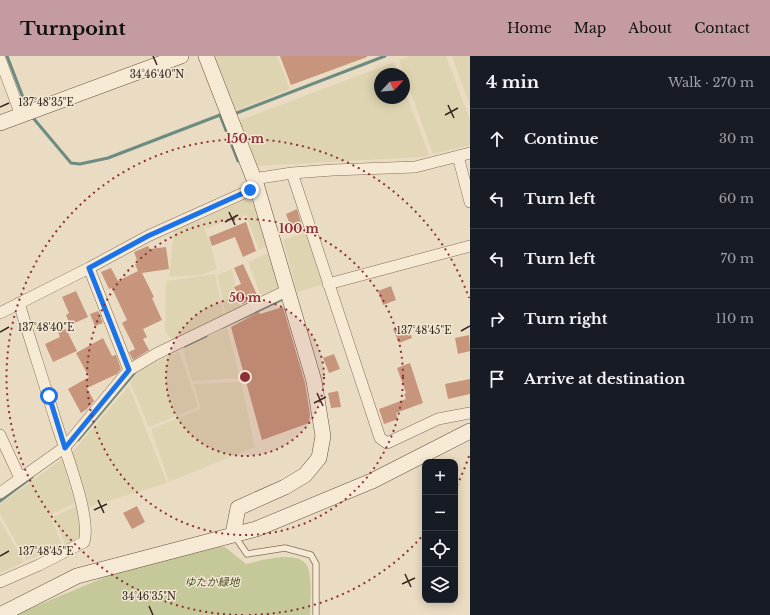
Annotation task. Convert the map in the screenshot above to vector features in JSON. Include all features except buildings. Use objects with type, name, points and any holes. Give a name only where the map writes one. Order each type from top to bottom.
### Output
[{"type":"street","points":[[0,123],[181,56]]},
{"type":"street","points":[[206,56],[255,183],[284,292],[319,404],[323,436],[319,458],[305,475],[285,487],[238,508],[233,534]]},
{"type":"street","points":[[0,59],[21,115]]},
{"type":"street","points":[[0,313],[148,236],[255,183],[292,173],[415,167],[470,153]]},
{"type":"street","points":[[458,156],[470,202]]},
{"type":"street","points":[[292,173],[380,438],[386,443],[438,419],[470,413]]},
{"type":"street","points":[[328,284],[470,246]]},
{"type":"street","points":[[89,268],[129,370]]},
{"type":"street","points":[[0,493],[20,478],[65,451],[129,370],[156,354],[284,292]]},
{"type":"street","points":[[0,582],[39,565],[84,542],[87,534],[85,520],[65,451],[19,303]]},
{"type":"street","points":[[0,615],[77,576],[256,529],[372,482],[470,431]]},
{"type":"street","points":[[0,434],[20,478]]},
{"type":"lane","points":[[233,534],[247,554],[285,548],[311,555],[316,564],[316,615]]},
{"type":"shaded area","points":[[214,56],[277,56],[290,89],[234,111]]},
{"type":"shaded area","points":[[410,56],[446,56],[470,120],[470,145],[433,154],[410,90],[410,68],[402,68],[399,60]]},
{"type":"shaded area","points":[[452,56],[470,56],[470,106]]},
{"type":"shaded area","points":[[394,62],[396,68],[378,68]]},
{"type":"shaded area","points":[[374,70],[374,104],[410,104],[429,155],[424,157],[254,166],[238,121]]},
{"type":"shaded area","points":[[247,198],[251,199],[268,246],[259,250],[246,215],[229,222],[228,219],[207,229],[202,219]]},
{"type":"shaded area","points":[[201,219],[211,246],[217,269],[201,275],[169,277],[174,230]]},
{"type":"shaded area","points":[[307,232],[324,284],[297,292],[283,240]]},
{"type":"shaded area","points":[[268,253],[280,285],[277,292],[262,299],[248,262]]},
{"type":"shaded area","points":[[232,269],[235,285],[233,286],[242,309],[226,316],[217,275]]},
{"type":"shaded area","points":[[215,274],[224,316],[174,342],[165,332],[166,281]]},
{"type":"shaded area","points":[[227,328],[240,378],[192,381],[183,349]]},
{"type":"shaded area","points":[[179,351],[198,407],[149,427],[130,382],[140,370]]},
{"type":"shaded area","points":[[241,382],[255,447],[169,482],[151,429],[201,409],[194,384]]},
{"type":"shaded area","points":[[129,386],[167,483],[88,507],[71,454]]},
{"type":"shaded area","points":[[62,459],[75,503],[50,515],[63,547],[26,560],[0,514],[0,504]]},
{"type":"shaded area","points":[[76,506],[83,533],[81,538],[66,547],[53,517]]},
{"type":"shaded area","points":[[0,520],[24,562],[0,573]]},
{"type":"green space","name":"ゆたか緑地","points":[[218,546],[225,547],[246,564],[282,557],[300,559],[306,564],[309,571],[311,593],[310,615],[15,615],[117,572]]},
{"type":"waterway","points":[[7,56],[24,100]]},
{"type":"waterway","points":[[234,114],[385,56]]},
{"type":"waterway","points":[[34,119],[71,163],[80,164],[108,158],[220,115],[238,161]]},
{"type":"waterway","points":[[223,327],[285,298]]},
{"type":"waterway","points":[[185,346],[206,336]]},
{"type":"waterway","points":[[78,440],[136,371]]},
{"type":"waterway","points":[[0,501],[32,477]]},
{"type":"route","points":[[49,396],[56,423],[65,448],[126,377],[129,370],[89,268],[148,236],[250,190]]}]
